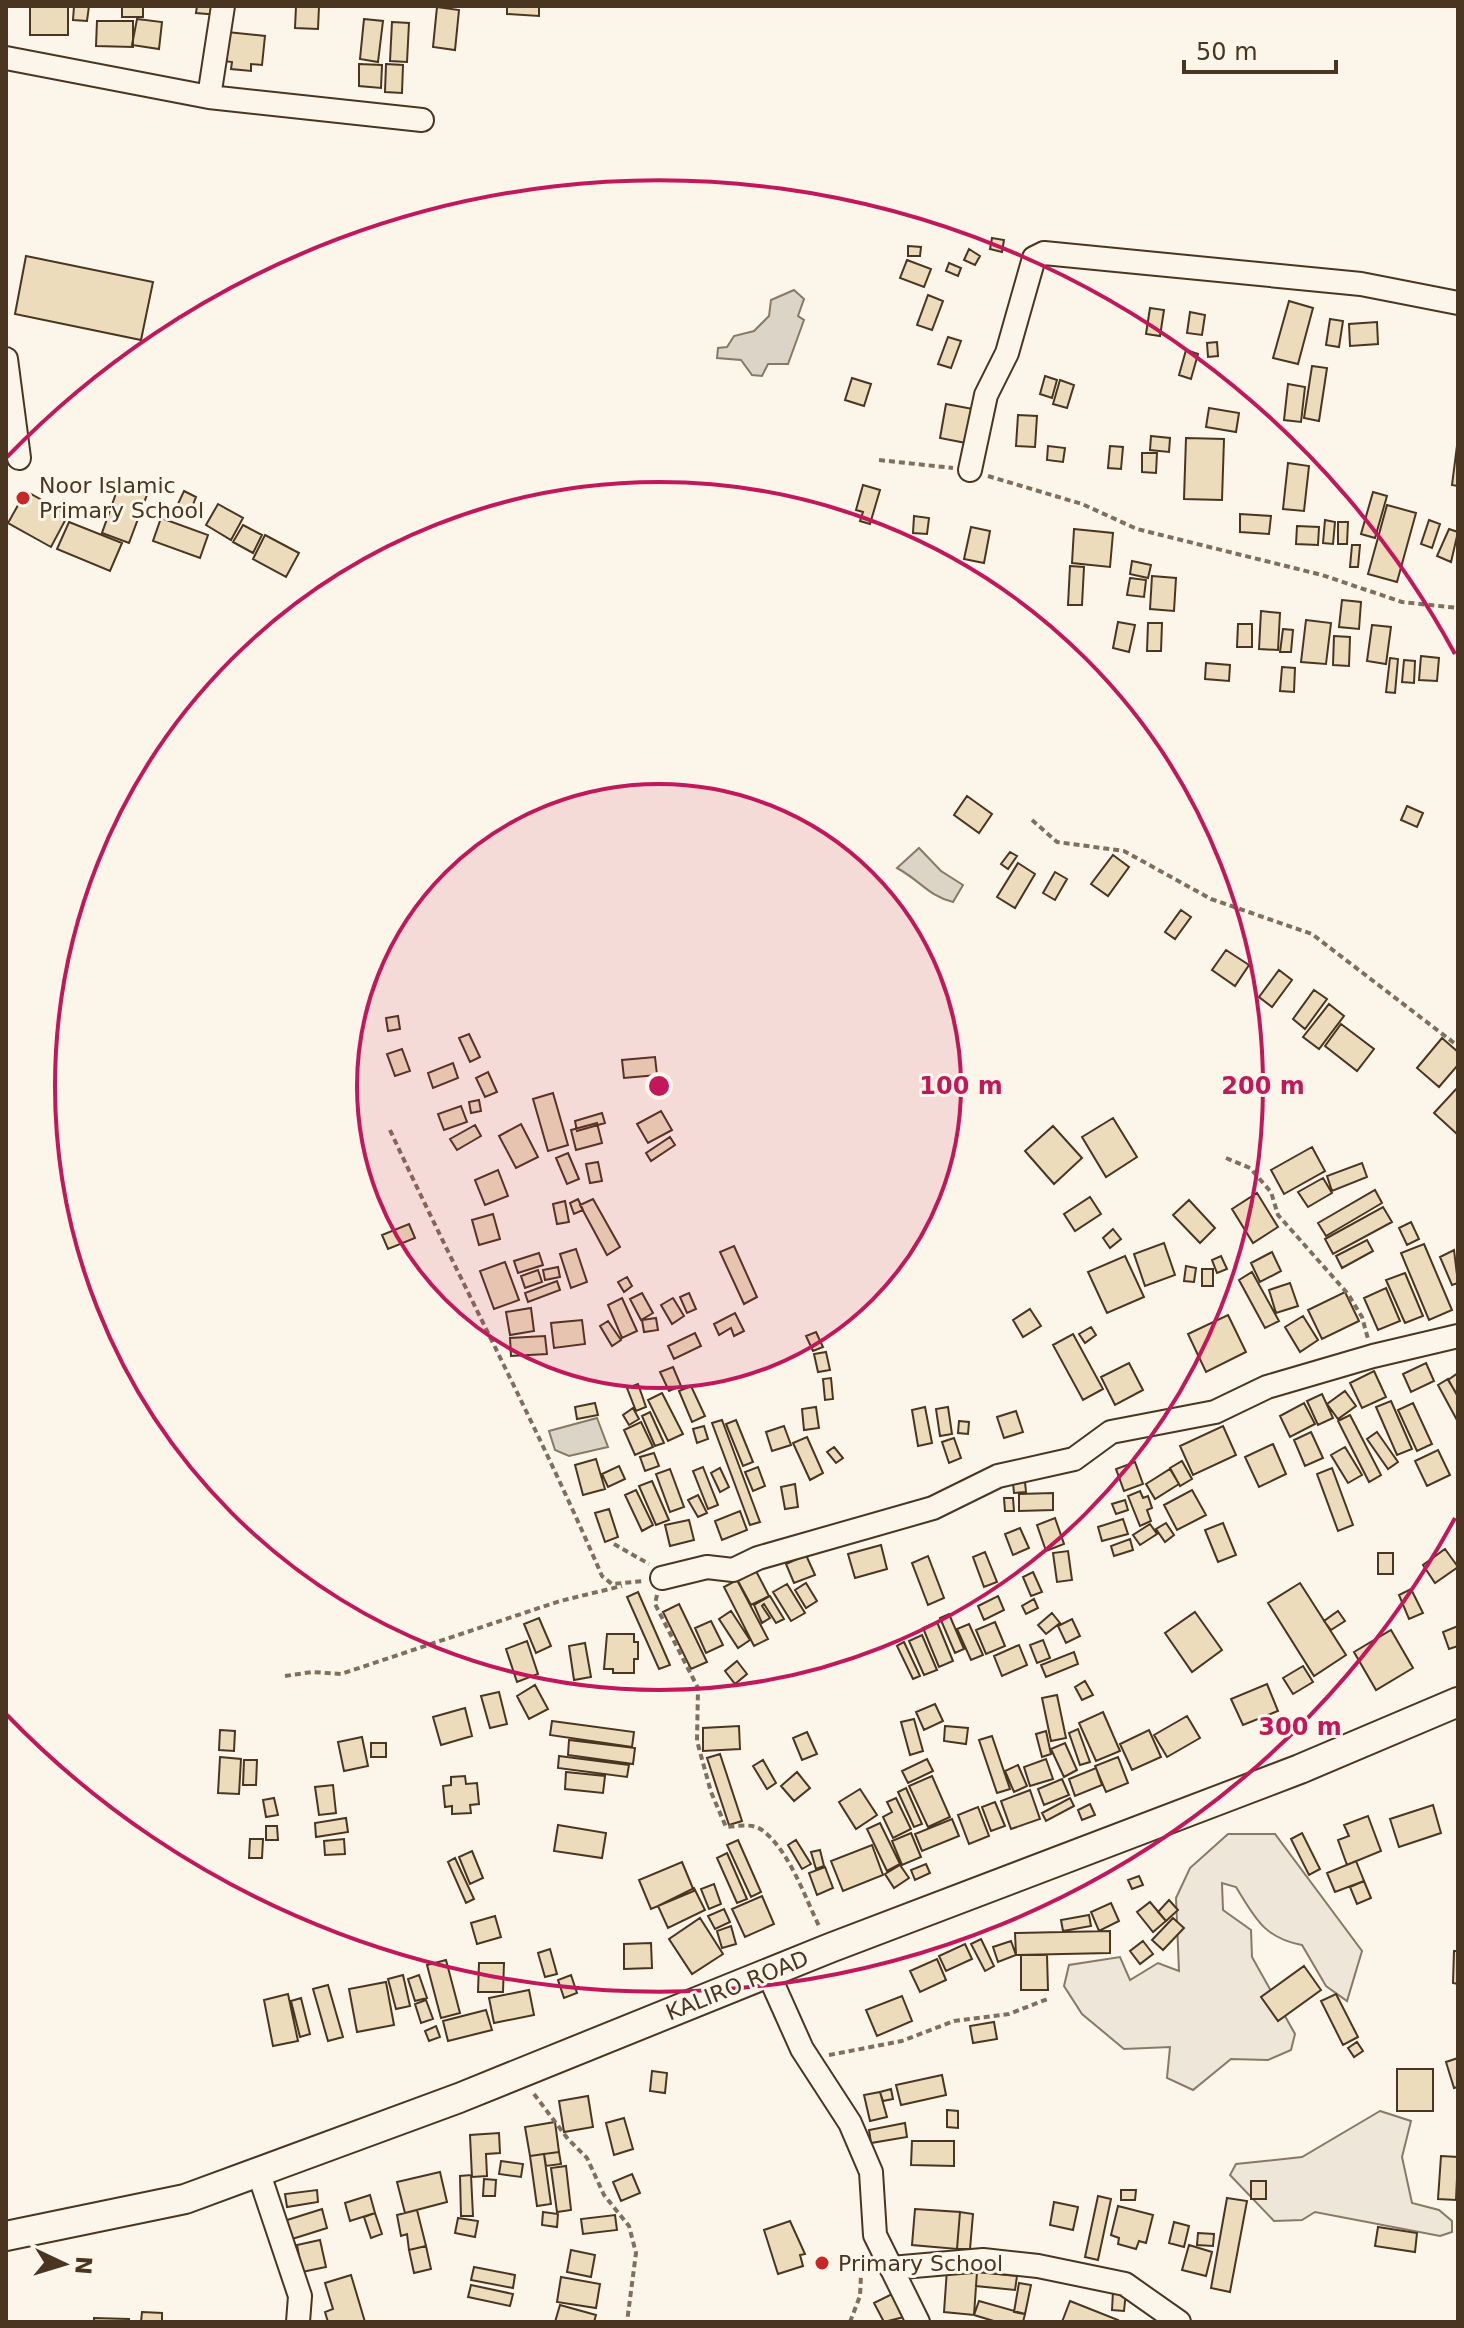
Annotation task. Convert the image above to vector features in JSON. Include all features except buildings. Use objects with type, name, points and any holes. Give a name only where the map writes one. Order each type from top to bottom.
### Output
[{"type":"main road","name":"KALIRO ROAD","points":[[6,2236],[185,2199],[459,2098],[830,1948],[1300,1769],[1458,1702]]},
{"type":"street","points":[[209,97],[223,6]]},
{"type":"street","points":[[6,58],[209,97],[422,120]]},
{"type":"street","points":[[970,470],[986,395],[1007,353],[1034,258],[1044,253],[1361,284],[1458,303]]},
{"type":"street","points":[[6,359],[19,458]]},
{"type":"street","points":[[662,1578],[707,1567],[733,1570],[758,1558],[933,1508],[998,1476],[1074,1459],[1111,1432],[1215,1412],[1267,1387],[1373,1356],[1458,1336]]},
{"type":"street","points":[[768,1973],[808,2060],[850,2123],[871,2172],[875,2235],[918,2322]]},
{"type":"street","points":[[258,2171],[300,2296],[298,2322]]},
{"type":"street","points":[[891,2268],[983,2260],[1038,2266],[1125,2284],[1179,2322]]},
{"type":"path","points":[[879,460],[970,470],[1082,504],[1137,529],[1322,575],[1402,602],[1458,608]]},
{"type":"path","points":[[1032,820],[1057,842],[1124,851],[1211,899],[1312,934],[1458,1046]]},
{"type":"path","points":[[390,1130],[456,1272],[569,1500],[602,1576],[612,1584],[629,1585]]},
{"type":"path","points":[[1226,1158],[1250,1168],[1271,1192],[1278,1215],[1348,1294],[1362,1317],[1373,1356]]},
{"type":"path","points":[[614,1544],[647,1562],[662,1578]]},
{"type":"path","points":[[285,1676],[312,1672],[341,1674],[560,1601],[662,1578]]},
{"type":"path","points":[[662,1578],[655,1604],[698,1688],[697,1741],[711,1792],[726,1827],[746,1825],[762,1830],[784,1856],[830,1948]]},
{"type":"path","points":[[808,2060],[902,2041],[954,2021],[1009,2014],[1050,1998]]},
{"type":"path","points":[[515,2073],[587,2158],[604,2195],[629,2226],[636,2253],[627,2322]]},
{"type":"path","points":[[850,2322],[860,2296],[861,2275]]},
{"type":"shaded area","points":[[794,290],[804,299],[798,316],[804,320],[788,364],[768,364],[762,376],[752,375],[741,360],[717,358],[718,348],[727,347],[734,336],[754,331],[769,316],[771,300]]},
{"type":"shaded area","points":[[919,848],[941,871],[963,885],[953,902],[937,896],[897,868]]},
{"type":"shaded area","points":[[597,1418],[608,1447],[569,1456],[555,1450],[549,1431]]},
{"type":"shaded area","points":[[1228,1834],[1275,1834],[1362,1951],[1347,2001],[1326,1986],[1302,1945],[1269,1932],[1255,1917],[1236,1887],[1222,1883],[1223,1910],[1251,1930],[1252,1957],[1295,2034],[1291,2050],[1268,2060],[1231,2059],[1193,2090],[1167,2078],[1170,2047],[1124,2049],[1082,2014],[1064,1986],[1069,1965],[1120,1957],[1130,1980],[1158,1963],[1179,1971],[1176,1898],[1190,1868]]},
{"type":"shaded area","points":[[1380,2111],[1411,2121],[1402,2157],[1412,2203],[1439,2210],[1452,2221],[1452,2232],[1440,2236],[1315,2212],[1302,2220],[1274,2221],[1230,2175],[1236,2164],[1302,2157]]},
{"type":"place","name":"Noor Islamic Primary School","points":[[23,498]]},
{"type":"place","name":"Primary School","points":[[822,2263]]}]
